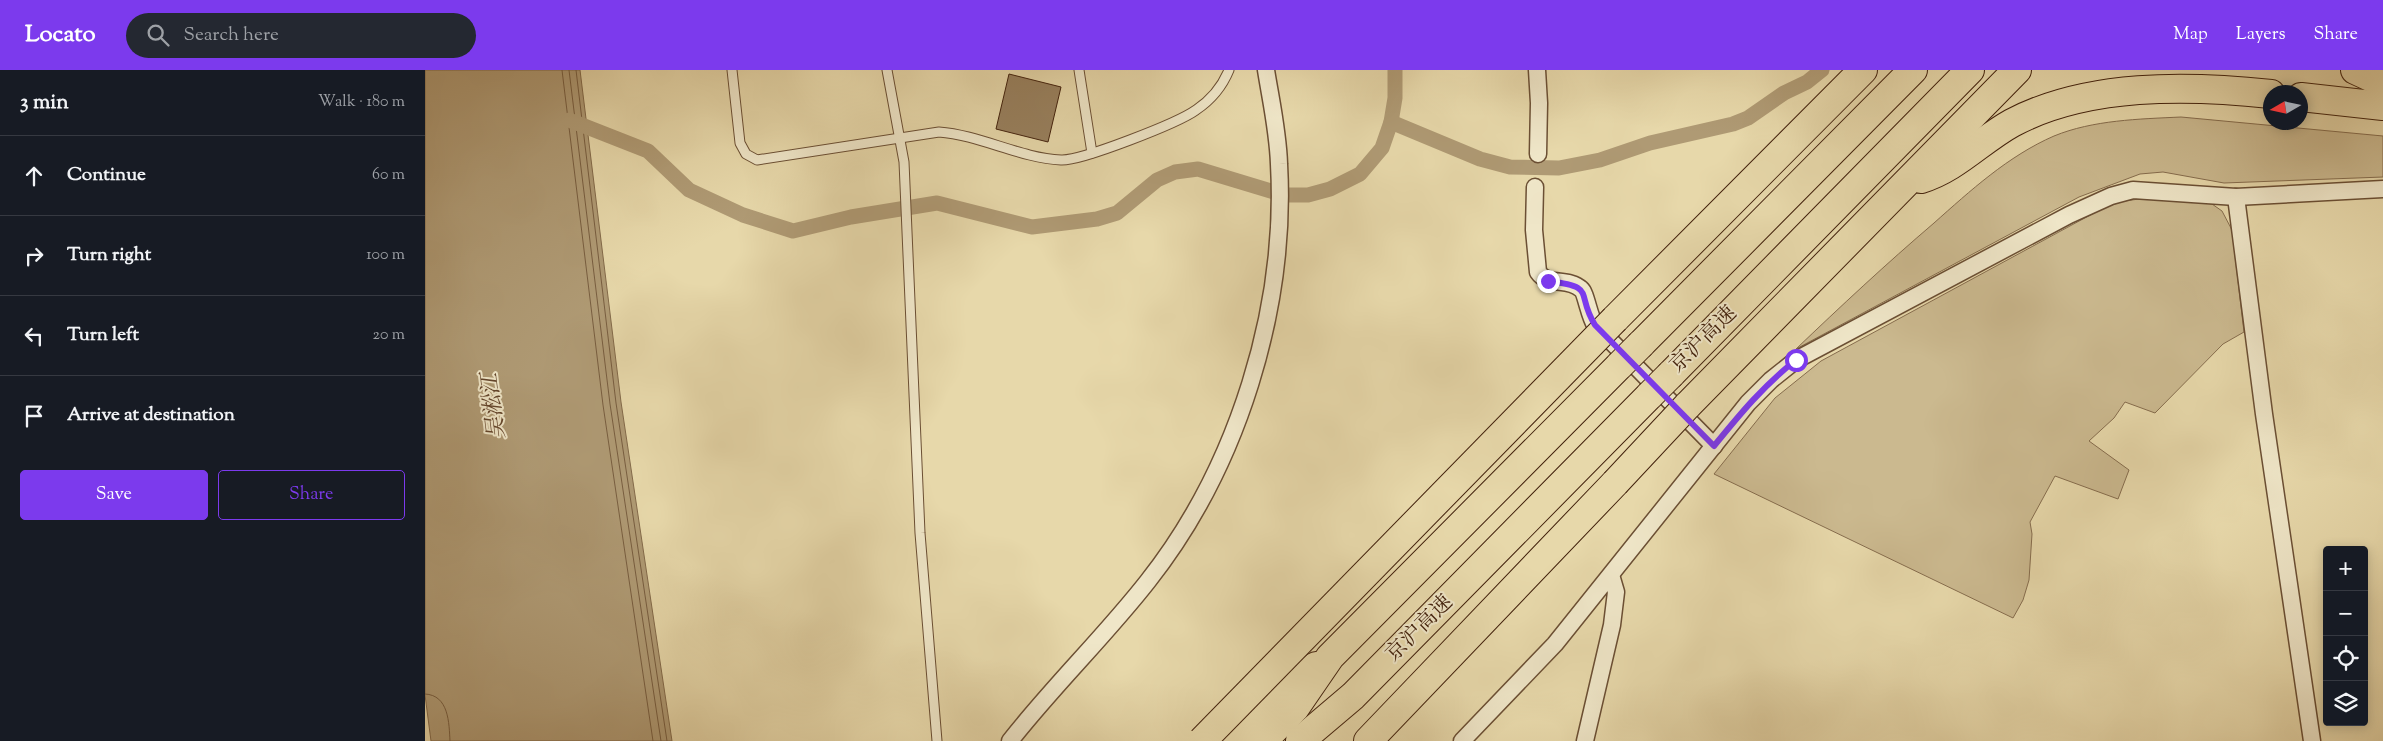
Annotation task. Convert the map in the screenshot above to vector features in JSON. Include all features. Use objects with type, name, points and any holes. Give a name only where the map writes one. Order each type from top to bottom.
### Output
[{"type":"highway","points":[[1201,741],[1615,319],[1863,70]]},
{"type":"highway","name":"京沪高速","points":[[1263,741],[1295,708],[1330,657],[1913,70]]},
{"type":"highway","name":"京沪高速","points":[[1299,741],[1353,696],[1970,70]]},
{"type":"highway","points":[[1368,741],[1687,406],[2017,70]]},
{"type":"highway","points":[[2355,70],[2383,83]]},
{"type":"highway","points":[[1905,184],[1938,174],[2012,123],[2059,105],[2106,94],[2154,89],[2203,89],[2261,93]]},
{"type":"highway","points":[[2308,98],[2383,106]]},
{"type":"highway","name":"京沪高速","points":[[1231,741],[1279,692],[1330,657]]},
{"type":"highway","name":"京沪高速","points":[[1325,741],[1353,696]]},
{"type":"street","points":[[1010,741],[1149,580],[1181,536],[1205,494],[1230,441],[1248,392],[1264,332],[1278,234],[1279,180],[1276,135],[1266,70]]},
{"type":"street","points":[[1537,70],[1539,104],[1538,154]]},
{"type":"street","points":[[1535,187],[1535,238],[1538,272],[1541,277],[1548,281],[1575,285],[1581,289],[1585,295],[1589,316],[1595,325],[1714,446]]},
{"type":"street","points":[[1462,741],[1555,644],[1749,403],[1771,380],[1796,360],[2069,215],[2111,196],[2133,190],[2236,197],[2383,189]]},
{"type":"street","points":[[2236,197],[2264,414],[2312,741]]},
{"type":"street","points":[[1585,741],[1612,625],[1616,592],[1611,575]]},
{"type":"lane","points":[[732,70],[741,143],[746,154],[757,160],[939,132],[958,134],[1045,158],[1062,160],[1092,153],[1175,123],[1196,110],[1215,94],[1229,70]]},
{"type":"lane","points":[[887,70],[904,177],[920,533],[937,741]]},
{"type":"lane","points":[[1079,70],[1092,153]]},
{"type":"shaded area","points":[[2181,117],[2263,125],[2263,130],[2308,129],[2383,136],[2383,177],[2224,183],[2163,172],[2140,174],[2079,197],[1796,349],[1961,199],[2005,164],[2037,144],[2069,131],[2100,123]]},
{"type":"shaded area","points":[[2147,198],[2189,200],[2212,204],[2222,211],[2232,230],[2244,332],[2223,344],[2155,413],[2125,402],[2114,418],[2089,441],[2129,470],[2118,499],[2055,476],[2030,522],[2032,534],[2029,580],[2023,600],[2013,618],[1714,474],[1775,398],[1821,361],[2105,207],[2124,201]]},
{"type":"water","name":"吴淞江","points":[[425,70],[580,70],[621,402],[672,741],[431,741],[425,695]]},
{"type":"building","points":[[1009,74],[1061,87],[1048,142],[996,129]]},
{"type":"waterway","points":[[569,120],[648,151],[689,190],[743,215],[793,231],[851,217],[937,203],[1032,227],[1097,219],[1117,213],[1157,180],[1175,172],[1198,169],[1284,195],[1308,195],[1330,189],[1360,174],[1382,148],[1391,122],[1395,98],[1395,70]]},
{"type":"waterway","points":[[1391,122],[1480,159],[1510,167],[1559,168],[1600,160],[1650,143],[1733,124],[1748,118],[1784,93],[1807,82],[1822,70]]},
{"type":"route","points":[[1548,281],[1575,285],[1581,289],[1585,295],[1589,316],[1595,325],[1714,446],[1749,403],[1771,380],[1796,360]]}]
